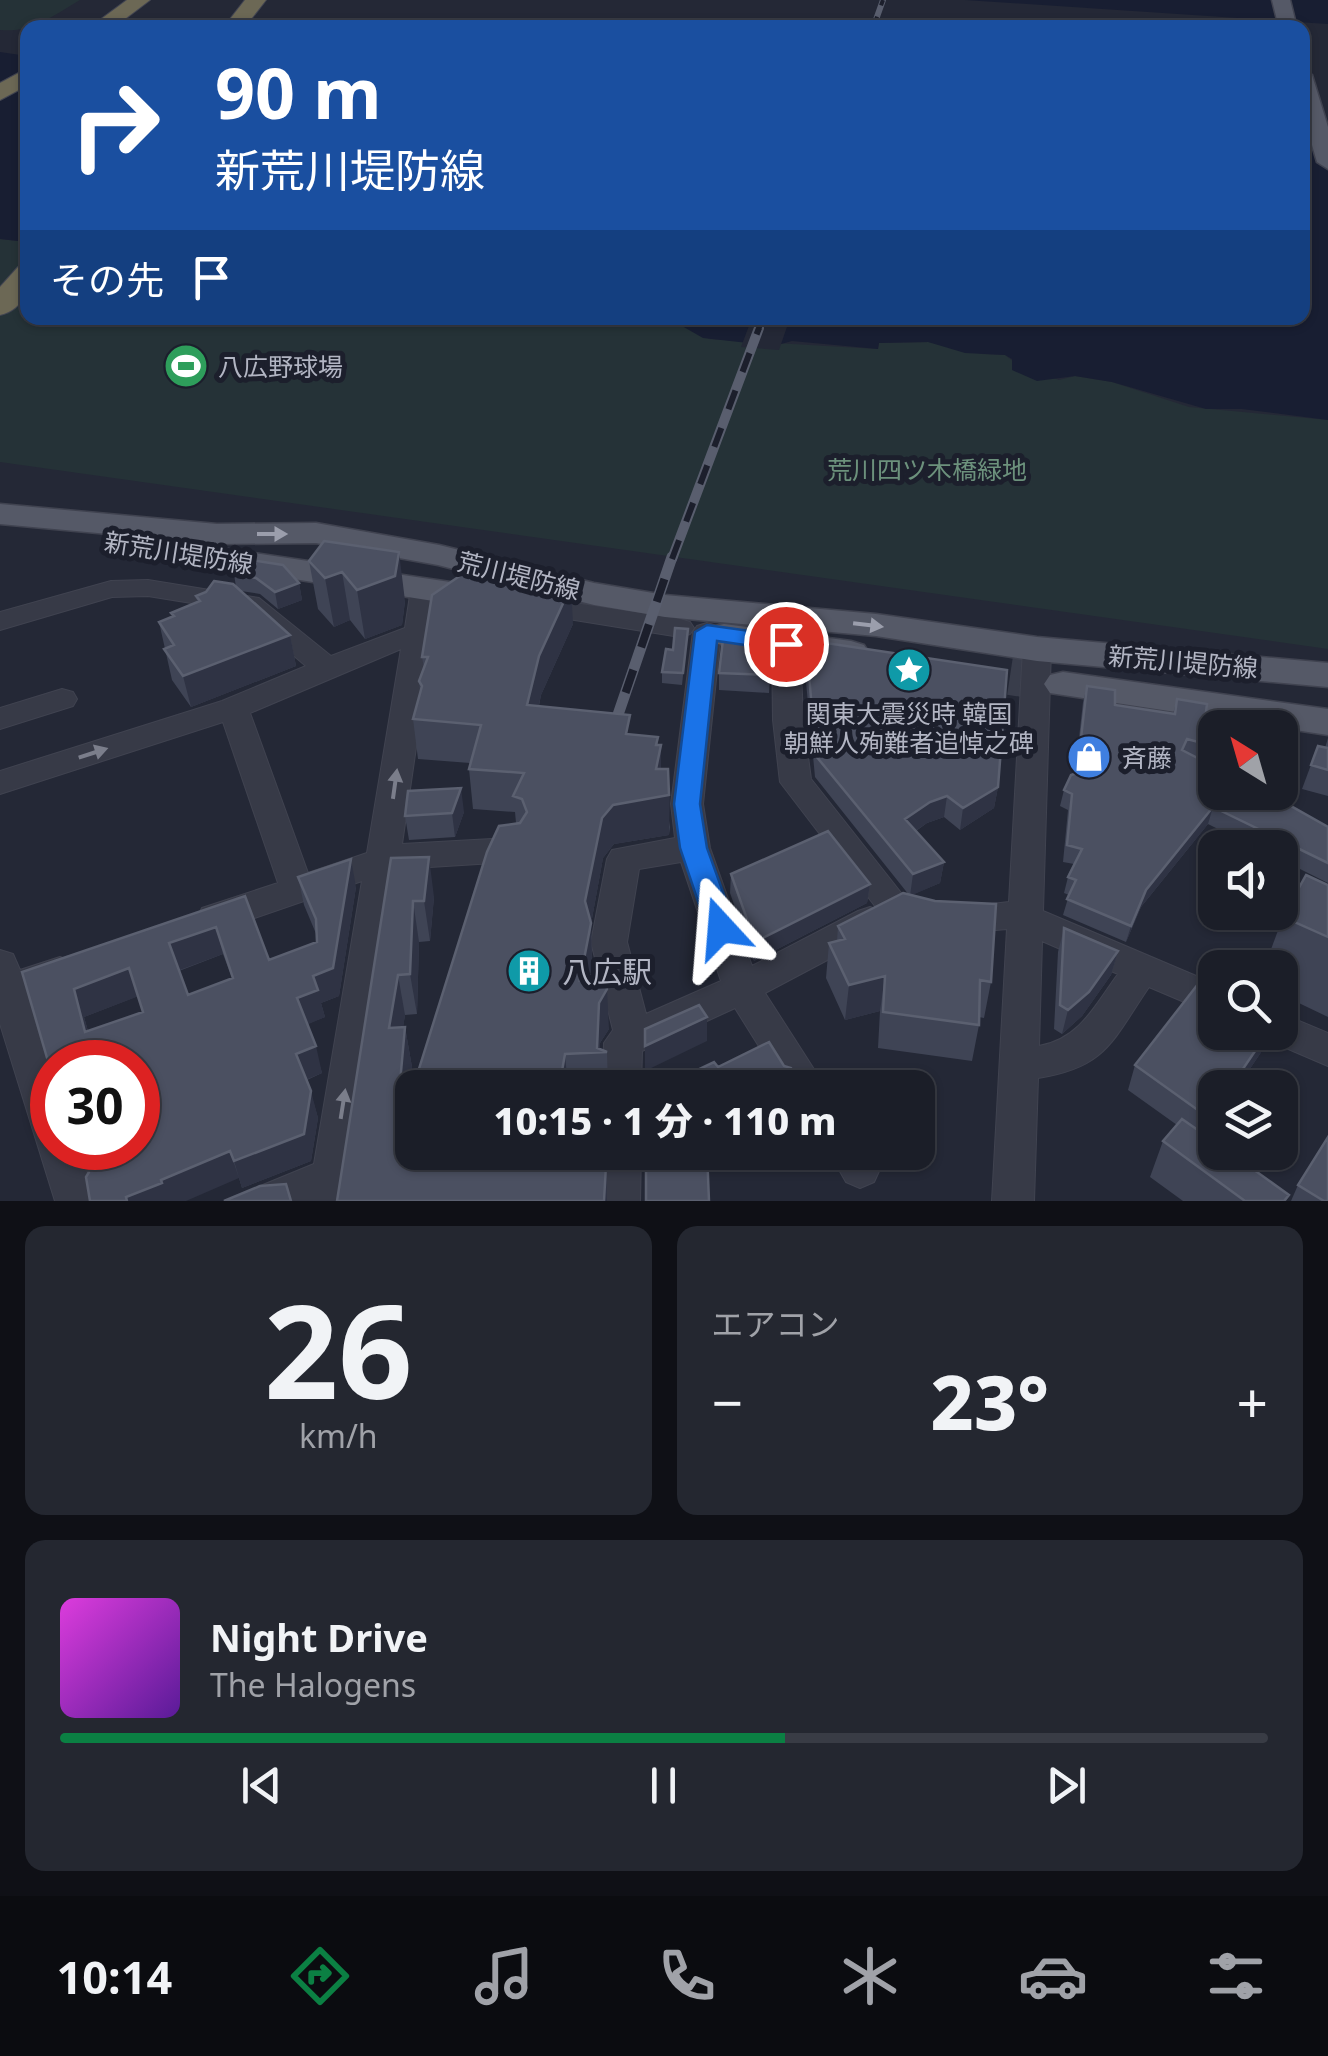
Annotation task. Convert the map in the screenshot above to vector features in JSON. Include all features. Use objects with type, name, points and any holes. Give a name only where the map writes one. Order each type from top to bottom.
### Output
[{"type":"highway","points":[[110,20],[140,0]]},
{"type":"highway","points":[[240,20],[256,0]]},
{"type":"highway","points":[[0,306],[20,282]]},
{"type":"main road","points":[[1310,102],[1328,162]]},
{"type":"main road","name":"荒川堤防線","points":[[0,514],[217,534],[316,534],[358,539],[627,601],[876,625],[1037,649]]},
{"type":"main road","name":"新荒川堤防線","points":[[0,525],[533,606]]},
{"type":"main road","name":"新荒川堤防線","points":[[693,630],[1010,676]]},
{"type":"main road","name":"新荒川堤防線","points":[[1037,649],[1328,675]]},
{"type":"main road","name":"新荒川堤防線","points":[[1062,684],[1328,722]]},
{"type":"street","points":[[0,621],[111,589],[148,588],[248,604],[326,668]]},
{"type":"street","points":[[273,1201],[331,1188],[425,589]]},
{"type":"street","name":"新荒川堤防線","points":[[533,606],[693,630]]},
{"type":"street","points":[[693,630],[687,804],[693,848],[742,988],[794,1070]]},
{"type":"street","points":[[0,783],[233,708],[420,633]]},
{"type":"street","points":[[786,644],[788,720],[796,782],[896,908],[913,918],[936,923],[999,914],[1026,919],[1198,993]]},
{"type":"street","points":[[1013,1201],[1037,649]]},
{"type":"street","points":[[0,719],[62,699]]},
{"type":"street","points":[[233,708],[297,889]]},
{"type":"street","points":[[634,1037],[609,942],[618,859],[693,848]]},
{"type":"street","points":[[188,927],[384,859],[510,850]]},
{"type":"street","points":[[622,1070],[623,1043],[742,988],[896,908]]},
{"type":"street","points":[[30,1065],[3,982],[98,958]]},
{"type":"street","points":[[1020,1065],[1069,1057],[1090,1042],[1142,968]]},
{"type":"street","points":[[1298,1037],[1328,1050]]},
{"type":"street","points":[[65,1170],[76,1201]]},
{"type":"street","points":[[619,1201],[620,1170]]},
{"type":"green space","points":[[0,0],[80,0],[45,20],[20,20],[20,29],[0,30]]},
{"type":"green space","name":"荒川四ツ木橋緑地","points":[[0,239],[20,241],[20,325],[682,325],[709,339],[878,349],[879,343],[929,342],[1005,355],[1059,380],[1075,376],[1112,382],[1189,407],[1328,420],[1328,649],[0,462]]},
{"type":"water","points":[[965,0],[1328,0],[1328,24]]},
{"type":"water","points":[[0,52],[20,55],[20,241],[0,239]]},
{"type":"water","points":[[1310,141],[1328,143],[1328,420],[1242,409],[1206,409],[1112,382],[1075,376],[1037,381],[1012,370],[1012,359],[1005,355],[965,353],[928,342],[879,343],[878,349],[792,341],[774,346],[703,338],[680,325],[1310,325]]},
{"type":"pier","points":[[749,325],[788,325],[779,350],[741,347]]},
{"type":"building","points":[[324,541],[399,552],[395,576],[357,590],[342,572],[325,578],[309,561]]},
{"type":"building","points":[[245,559],[283,565],[299,583],[275,592],[256,578],[234,574]]},
{"type":"building","points":[[464,573],[571,586],[539,656],[527,705],[630,715],[626,734],[658,737],[656,745],[661,745],[656,769],[668,769],[669,795],[613,805],[602,818],[585,901],[591,923],[580,980],[603,970],[607,989],[599,1003],[597,1048],[607,1052],[565,1054],[562,1070],[419,1070],[487,852],[499,826],[520,823],[527,812],[522,799],[513,796],[524,773],[469,769],[481,725],[413,719],[422,686],[419,681],[428,657],[422,657],[432,595]]},
{"type":"building","points":[[214,581],[233,584],[290,635],[183,676],[164,649],[174,645],[159,622],[200,601],[196,596],[206,592]]},
{"type":"building","points":[[675,628],[688,629],[683,673],[662,672],[666,649],[673,650]]},
{"type":"building","points":[[724,631],[769,638],[770,675],[719,673]]},
{"type":"building","points":[[806,640],[1007,670],[998,787],[963,808],[947,796],[905,819],[944,862],[913,874],[816,756]]},
{"type":"building","points":[[1087,686],[1115,690],[1115,705],[1175,714],[1177,699],[1207,704],[1206,710],[1198,710],[1198,742],[1187,739],[1182,750],[1198,758],[1198,810],[1211,810],[1146,890],[1131,926],[1067,899],[1076,880],[1068,877],[1082,849],[1067,845],[1072,794],[1064,790],[1071,775],[1077,773]]},
{"type":"building","points":[[1318,746],[1328,748],[1328,770],[1311,765]]},
{"type":"building","points":[[461,788],[452,813],[405,816],[408,791]]},
{"type":"building","points":[[1219,810],[1298,810],[1328,827],[1328,863],[1298,848],[1298,830],[1260,830]]},
{"type":"building","points":[[828,831],[870,884],[755,942],[731,874]]},
{"type":"building","points":[[429,857],[424,901],[413,901],[410,974],[398,975],[389,1028],[405,1027],[401,1070],[395,1070],[395,1170],[606,1170],[604,1201],[337,1201],[391,858]]},
{"type":"building","points":[[351,859],[333,968],[313,976],[318,990],[297,998],[316,1046],[296,1054],[311,1091],[304,1134],[234,1161],[230,1151],[161,1180],[162,1183],[126,1197],[127,1201],[90,1201],[88,1170],[160,1170],[160,1040],[42,1040],[22,972],[245,896],[269,960],[317,942],[316,919],[298,877]],"holes":[[[216,927],[233,978],[188,995],[169,943]],[[129,968],[143,1012],[85,1032],[74,989]]]},
{"type":"building","points":[[1306,875],[1328,885],[1328,937],[1298,924],[1298,890]]},
{"type":"building","points":[[903,893],[935,901],[996,904],[991,982],[980,980],[979,1025],[883,1012],[885,976],[849,985],[829,943],[845,939],[838,926]]},
{"type":"building","points":[[1064,928],[1118,951],[1089,992],[1068,1010],[1060,1005]]},
{"type":"building","points":[[1198,984],[1198,1050],[1256,1050],[1242,1070],[1198,1070],[1198,1110],[1135,1065]]},
{"type":"building","points":[[699,1005],[707,1017],[645,1046],[645,1029]]},
{"type":"building","points":[[769,1042],[784,1066],[792,1070],[697,1070],[714,1062],[718,1067]]},
{"type":"building","points":[[1182,1119],[1198,1130],[1198,1167],[1163,1141]]},
{"type":"building","points":[[1328,1137],[1328,1201],[1324,1201],[1298,1185]]},
{"type":"building","points":[[646,1170],[708,1170],[709,1201],[646,1201]]},
{"type":"building","points":[[1203,1170],[1254,1170],[1289,1195],[1284,1201],[1245,1201]]},
{"type":"building","points":[[286,1184],[291,1201],[224,1201],[260,1186]]},
{"type":"tunnel","points":[[1010,676],[1063,684]]},
{"type":"railway","points":[[876,20],[883,0]]},
{"type":"railway","points":[[758,331],[760,325]]},
{"type":"railway","points":[[672,559],[759,328]]},
{"type":"railway","points":[[610,738],[672,557]]},
{"type":"place","name":"八広野球場","points":[[186,366]]},
{"type":"place","name":"関東大震災時 韓国 朝鮮人殉難者追悼之碑","points":[[909,670]]},
{"type":"place","name":"斉藤","points":[[1089,757]]},
{"type":"place","name":"八広駅","points":[[529,971]]},
{"type":"route","points":[[721,928],[693,848],[687,804],[707,632],[786,644]]}]
